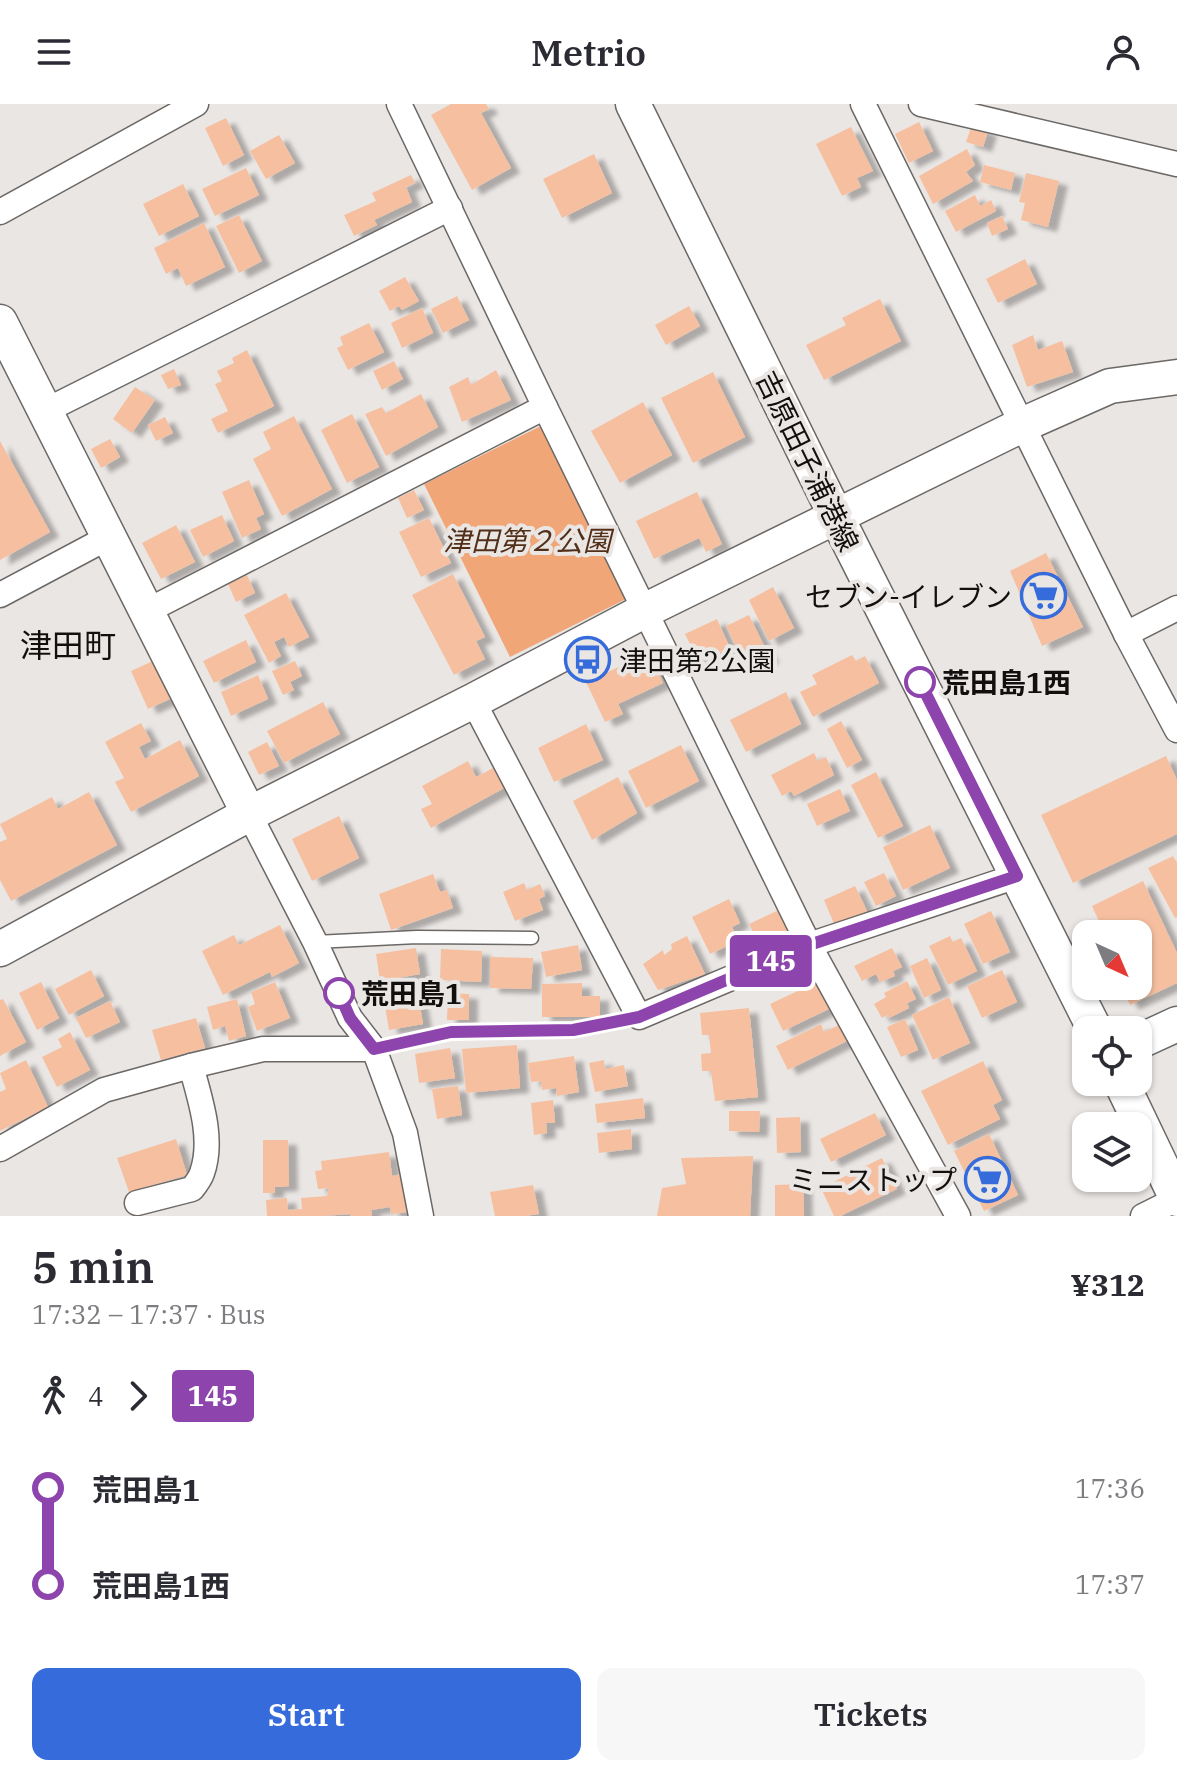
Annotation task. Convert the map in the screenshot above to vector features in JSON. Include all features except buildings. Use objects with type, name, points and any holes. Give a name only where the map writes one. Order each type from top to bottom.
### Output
[{"type":"street","points":[[0,212],[196,104]]},
{"type":"street","points":[[399,104],[809,945],[958,1216]]},
{"type":"street","name":"吉原田子浦港線","points":[[633,104],[1088,1016]]},
{"type":"street","points":[[863,104],[1126,634],[1177,730]]},
{"type":"street","points":[[921,104],[1177,164]]},
{"type":"street","points":[[45,411],[450,208]]},
{"type":"street","points":[[0,322],[315,942],[350,1018],[374,1049],[405,1133],[421,1216]]},
{"type":"street","points":[[0,949],[249,814],[644,611],[1022,425],[1110,386],[1177,377]]},
{"type":"street","points":[[147,611],[545,407]]},
{"type":"street","points":[[0,595],[109,537]]},
{"type":"street","points":[[1126,634],[1177,608]]},
{"type":"street","points":[[473,701],[639,1017],[809,945],[1017,876]]},
{"type":"street","points":[[1152,1036],[1177,1024]]},
{"type":"street","points":[[0,1149],[104,1090],[191,1066],[263,1049],[374,1049]]},
{"type":"street","points":[[137,1203],[192,1189],[202,1174],[207,1147],[202,1107],[191,1066]]},
{"type":"street","points":[[1128,1096],[1177,1199],[1143,1216]]},
{"type":"lane","points":[[315,942],[417,937],[532,938]]},
{"type":"lane","points":[[374,1049],[451,1032],[573,1030],[639,1017]]},
{"type":"green space","name":"津田第２公園","points":[[545,424],[630,597],[510,657],[424,484]]},
{"type":"bus line","name":"145","points":[[339,993],[350,1018],[374,1049],[451,1032],[573,1030],[639,1017],[809,945],[1017,876],[920,682]]},
{"type":"place","name":"セブン-イレブン","points":[[1043,596]]},
{"type":"place","name":"津田第2公園","points":[[588,660]]},
{"type":"place","name":"荒田島1西","points":[[920,682]]},
{"type":"place","name":"荒田島1","points":[[339,993]]},
{"type":"place","name":"ミニストップ","points":[[988,1179]]},
{"type":"district","name":"津田町","points":[[68,645]]}]
